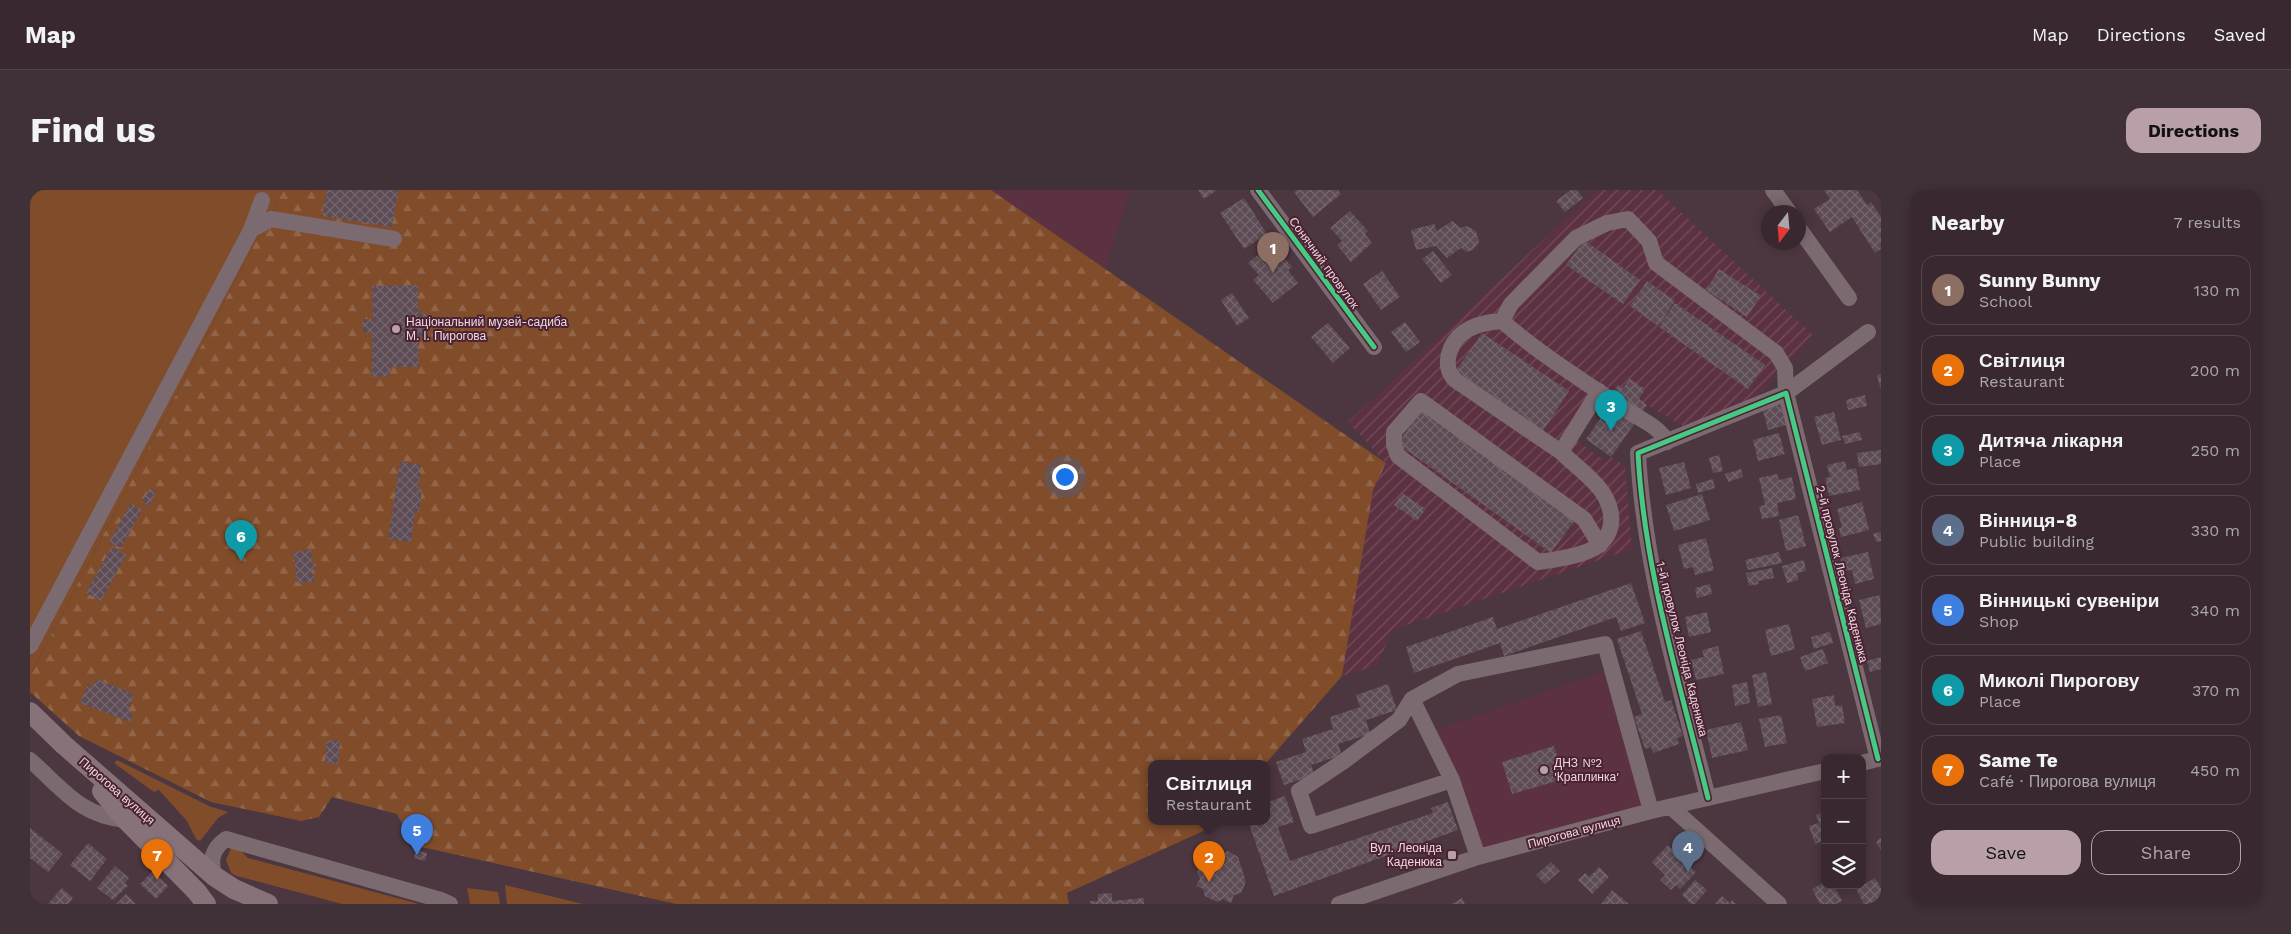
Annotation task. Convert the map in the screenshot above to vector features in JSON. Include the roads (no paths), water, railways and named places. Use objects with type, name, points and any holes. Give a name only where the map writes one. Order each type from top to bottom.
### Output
[{"type":"main road","name":"Пирогова вулиця","points":[[30,712],[64,746],[214,876],[234,889],[268,904]]},
{"type":"main road","name":"Пирогова вулиця","points":[[64,746],[126,820],[167,859],[206,904]]},
{"type":"street","name":"Сонячний провулок","points":[[1258,190],[1374,347]]},
{"type":"street","points":[[1773,190],[1783,205]]},
{"type":"street","points":[[30,646],[251,230],[262,200]]},
{"type":"street","points":[[251,230],[271,219],[394,239]]},
{"type":"street","name":"2-й провулок Леоніда Каденюка","points":[[1502,321],[1511,304],[1576,238],[1607,223],[1628,219],[1649,241],[1656,263],[1776,353],[1785,368],[1786,393],[1880,759]]},
{"type":"street","points":[[1806,238],[1849,298]]},
{"type":"street","points":[[1600,545],[1584,519],[1421,401],[1394,432],[1394,445],[1398,456],[1538,562],[1567,559],[1600,545],[1612,526],[1612,512],[1600,489],[1561,452],[1455,380],[1448,373],[1446,361],[1455,343],[1468,329],[1486,322],[1502,321],[1523,339],[1662,432],[1667,442]]},
{"type":"street","name":"1-й провулок Леоніда Каденюка","points":[[1708,798],[1648,550],[1641,502],[1638,453],[1786,393],[1868,332]]},
{"type":"street","points":[[1561,452],[1599,391]]},
{"type":"street","points":[[1452,780],[1311,826],[1299,791],[1344,761],[1399,720],[1412,699],[1458,674],[1605,644],[1651,811]]},
{"type":"street","points":[[1412,699],[1452,780],[1478,857]]},
{"type":"street","points":[[1866,761],[1880,759]]},
{"type":"street","points":[[30,760],[82,808],[106,818],[126,820]]},
{"type":"street","name":"Пирогова вулиця","points":[[1339,904],[1478,857],[1651,811],[1821,772]]},
{"type":"street","points":[[1671,807],[1779,904]]},
{"type":"street","points":[[214,876],[212,856],[216,846],[226,839],[442,900],[450,904]]},
{"type":"place","name":"Sunny Bunny","points":[[1273,273]]},
{"type":"place","name":"Національний музей-садиба М. І. Пирогова","points":[[396,329]]},
{"type":"place","name":"Дитяча лікарня","points":[[1611,431]]},
{"type":"place","name":"Миколі Пирогову","points":[[241,561]]},
{"type":"place","name":"ДНЗ №2 'Краплинка'","points":[[1544,770]]},
{"type":"place","name":"Вінницькі сувеніри","points":[[417,855]]},
{"type":"place","name":"Вул. Леоніда Каденюка","points":[[1452,855]]},
{"type":"place","name":"Вінниця-8","points":[[1688,872]]},
{"type":"place","name":"Same Te","points":[[157,880]]},
{"type":"place","name":"Світлиця","points":[[1209,882]]}]
